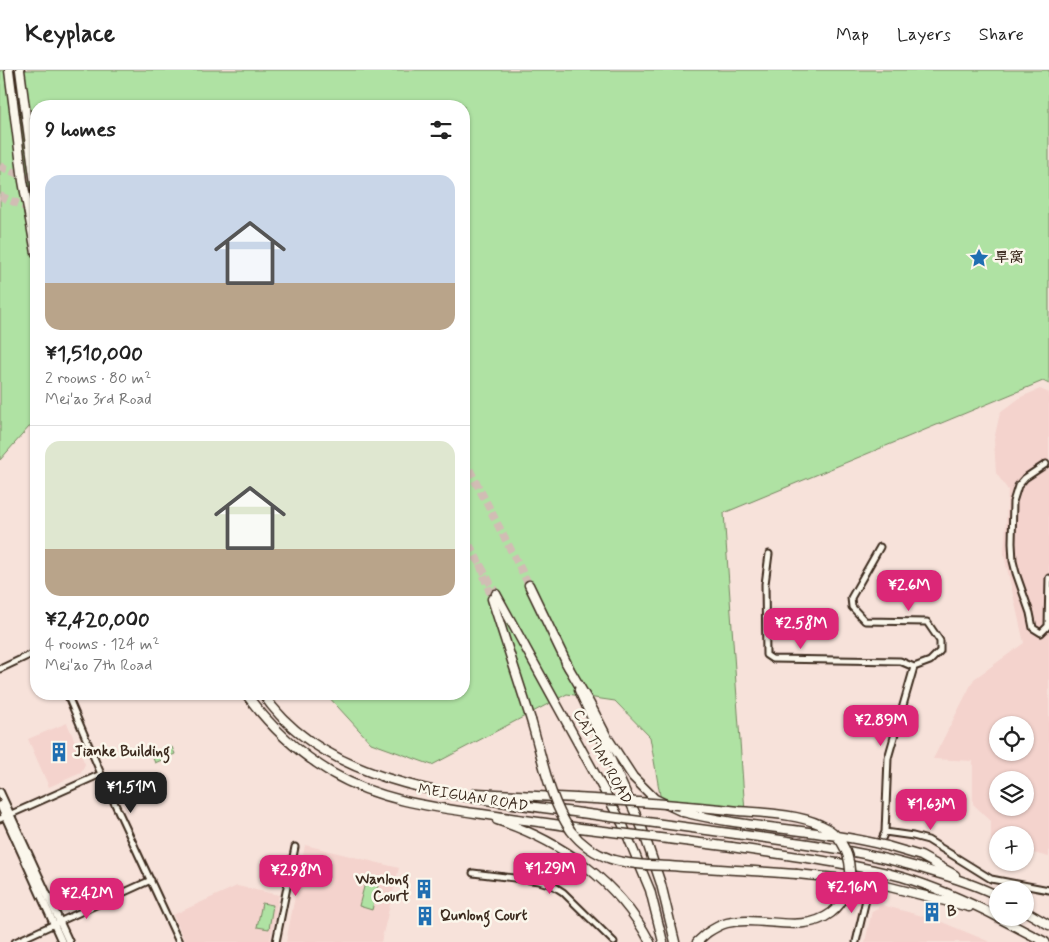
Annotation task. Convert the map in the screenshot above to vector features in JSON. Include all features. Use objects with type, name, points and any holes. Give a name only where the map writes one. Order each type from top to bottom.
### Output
[{"type":"main road","points":[[9,70],[24,188],[30,220]]},
{"type":"main road","points":[[20,70],[30,145]]},
{"type":"main road","name":"CAITIAN ROAD","points":[[529,585],[642,828],[661,884],[675,942]]},
{"type":"main road","name":"CAITIAN ROAD","points":[[663,942],[644,873],[622,822],[494,596],[551,788],[560,812],[572,832],[596,852],[610,858],[638,864],[797,874],[851,880],[886,886],[988,912]]},
{"type":"main road","points":[[566,663],[607,737],[633,777],[655,799],[683,812],[846,836],[884,844],[921,856],[972,885],[989,892]]},
{"type":"main road","name":"MEIGUAN ROAD","points":[[251,700],[272,726],[311,759],[333,774],[382,795],[464,812],[732,847],[843,864],[903,877],[951,895],[988,912]]},
{"type":"main road","name":"MEIGUAN ROAD","points":[[268,700],[300,734],[319,747],[371,773],[403,784],[581,813],[847,849],[922,868],[972,885]]},
{"type":"main road","points":[[438,791],[717,808],[797,818],[822,825],[838,837],[848,856],[850,872],[846,894],[831,912],[812,922],[727,923],[717,926],[698,942]]},
{"type":"main road","points":[[464,812],[531,832],[580,861],[617,894],[635,917],[650,942]]},
{"type":"main road","points":[[1034,916],[1049,925]]},
{"type":"main road","points":[[1015,926],[1045,942]]},
{"type":"street","points":[[1046,464],[1025,478],[1018,486],[1013,502],[1012,522],[1013,560],[1016,573],[1030,613],[1033,628],[1041,633],[1048,626],[1049,578]]},
{"type":"street","points":[[769,554],[765,584],[766,655],[772,659],[900,661],[914,667],[930,661],[940,651],[940,641],[927,622],[865,621],[852,607],[851,598],[880,547]]},
{"type":"street","points":[[0,669],[30,655]]},
{"type":"street","points":[[884,844],[888,758],[914,667]]},
{"type":"street","points":[[70,700],[101,774],[179,942]]},
{"type":"street","points":[[5,817],[101,774]]},
{"type":"street","points":[[0,792],[5,817]]},
{"type":"street","points":[[0,805],[56,923],[62,942]]},
{"type":"street","points":[[885,832],[928,840],[991,879],[1049,890]]},
{"type":"street","points":[[276,942],[295,848]]},
{"type":"street","points":[[473,873],[539,881],[552,885],[563,892],[614,942]]},
{"type":"street","points":[[15,942],[151,880]]},
{"type":"street","points":[[856,942],[868,891]]},
{"type":"street","points":[[56,923],[69,942]]},
{"type":"shaded area","points":[[1040,389],[1049,393],[1049,857],[1034,853],[1034,826],[991,826],[991,821],[973,804],[973,761],[933,759],[974,679],[1024,643],[1004,555],[1008,490],[996,473],[994,440],[1000,413],[1021,397]]},
{"type":"shaded area","name":"Jianke Building","points":[[67,723],[85,764],[81,773],[49,787],[28,739]]},
{"type":"shaded area","points":[[305,845],[399,868],[381,942],[286,942]]},
{"type":"shaded area","points":[[237,886],[279,895],[270,942],[185,942],[173,915]]},
{"type":"shaded area","points":[[882,905],[937,920],[990,942],[865,942],[872,911]]},
{"type":"green space","points":[[0,70],[1049,70],[1049,384],[1043,381],[724,513],[745,812],[661,801],[650,737],[615,701],[567,694],[432,765],[371,743],[332,700],[470,700],[470,100],[30,100],[30,427],[0,460]]},
{"type":"green space","points":[[172,747],[175,754],[155,763],[152,756]]},
{"type":"green space","points":[[365,883],[378,886],[372,910],[359,906]]},
{"type":"green space","points":[[262,903],[273,905],[269,929],[257,927]]},
{"type":"tunnel","points":[[0,166],[30,179]]},
{"type":"tunnel","points":[[0,196],[30,208]]},
{"type":"tunnel","points":[[470,471],[529,585]]},
{"type":"tunnel","points":[[470,546],[496,594]]},
{"type":"tunnel","points":[[480,564],[492,599]]},
{"type":"tunnel","points":[[868,891],[881,842]]},
{"type":"place","name":"旱窝","points":[[979,258]]},
{"type":"place","name":"Jianke Building","points":[[59,752]]},
{"type":"place","name":"Wanlong Court","points":[[424,889]]},
{"type":"place","name":"B","points":[[932,912]]},
{"type":"place","name":"Qunlong Court","points":[[425,916]]}]
